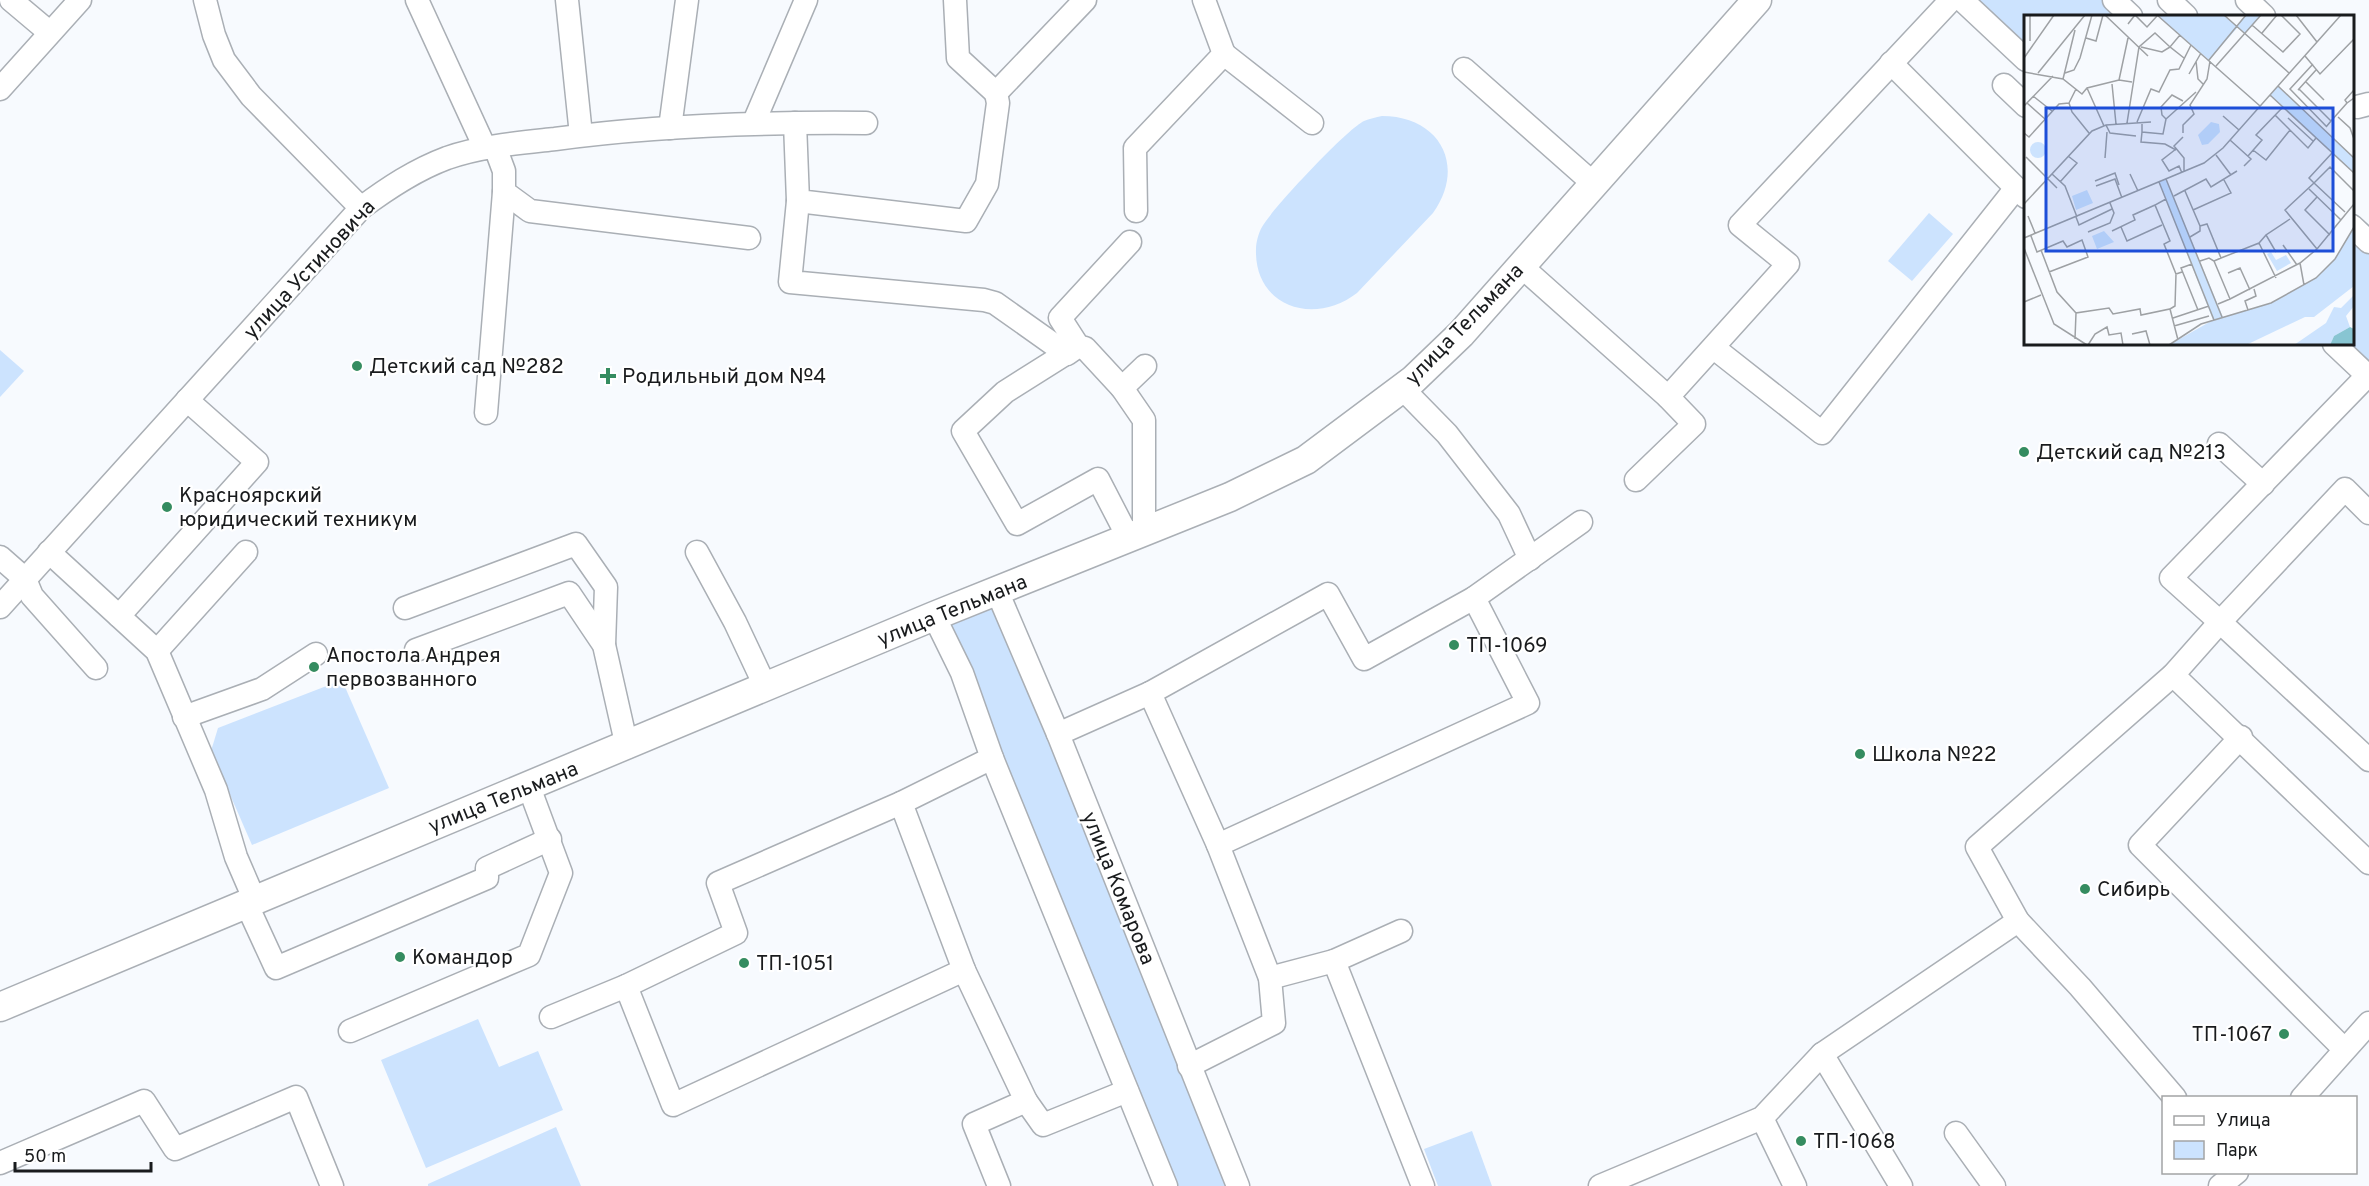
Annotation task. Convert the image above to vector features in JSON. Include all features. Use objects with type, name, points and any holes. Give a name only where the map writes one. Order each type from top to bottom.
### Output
[{"type":"main road","name":"улица Тельмана","points":[[0,1007],[627,747],[934,616],[1230,497],[1306,460],[1402,388],[1461,333],[1757,0]]},
{"type":"street","points":[[11,0],[49,32]]},
{"type":"street","points":[[0,89],[49,32],[81,0]]},
{"type":"street","points":[[205,0],[214,35],[224,60],[251,96],[361,208]]},
{"type":"street","points":[[417,0],[504,171],[486,413]]},
{"type":"street","points":[[567,0],[581,135]]},
{"type":"street","points":[[670,128],[687,0]]},
{"type":"street","points":[[754,122],[806,0]]},
{"type":"street","points":[[798,201],[966,221],[987,184],[998,103],[996,93],[958,58],[955,0]]},
{"type":"street","points":[[996,93],[1085,0]]},
{"type":"street","points":[[1203,0],[1224,54],[1312,123]]},
{"type":"street","points":[[1668,397],[1788,264],[1740,225],[1951,0]]},
{"type":"street","points":[[1962,0],[2024,59]]},
{"type":"street","points":[[2114,0],[2130,15]]},
{"type":"street","points":[[2169,0],[2185,15]]},
{"type":"street","points":[[2247,0],[2263,15]]},
{"type":"street","points":[[1136,212],[1135,148],[1224,54]]},
{"type":"street","points":[[1714,348],[1822,433],[2021,192],[1891,63]]},
{"type":"street","points":[[1464,69],[1594,184]]},
{"type":"street","points":[[2004,85],[2024,105]]},
{"type":"street","name":"улица Устиновича","points":[[0,607],[361,208],[414,172],[448,158],[490,147],[581,135],[754,122],[866,123]]},
{"type":"street","points":[[795,123],[798,201],[790,282],[984,300],[995,303],[1073,350]]},
{"type":"street","points":[[504,192],[530,212],[749,238]]},
{"type":"street","points":[[2354,228],[2369,242]]},
{"type":"street","points":[[1073,350],[1060,318],[1130,242]]},
{"type":"street","points":[[1521,266],[1668,397],[1694,424],[1636,480]]},
{"type":"street","points":[[2335,345],[2368,376],[2171,578],[2369,760]]},
{"type":"street","points":[[1085,348],[1122,388],[1144,420],[1136,533],[1098,479],[1017,524],[963,431],[1005,392],[1073,350],[1085,348]]},
{"type":"street","points":[[1122,388],[1145,366]]},
{"type":"street","points":[[1402,388],[1447,434],[1509,514],[1530,559]]},
{"type":"street","points":[[119,616],[257,462],[188,400]]},
{"type":"street","points":[[2219,444],[2263,484]]},
{"type":"street","points":[[2173,1096],[2080,987],[2018,921],[1977,847],[2173,675],[2345,489],[2369,513]]},
{"type":"street","points":[[1058,734],[1150,693],[1328,594],[1364,659],[1474,598],[1581,522]]},
{"type":"street","points":[[405,608],[576,544],[606,587],[604,645],[627,747]]},
{"type":"street","points":[[49,552],[157,651],[216,790],[251,903],[276,968],[487,878],[487,868],[550,839]]},
{"type":"street","points":[[157,651],[246,552]]},
{"type":"street","points":[[697,552],[766,688]]},
{"type":"street","points":[[0,557],[25,579],[32,596],[96,668]]},
{"type":"street","name":"улица Комарова","points":[[997,591],[1058,734],[1238,1186]]},
{"type":"street","points":[[416,650],[569,593],[604,645]]},
{"type":"street","points":[[1218,845],[1528,703],[1474,598]]},
{"type":"street","points":[[934,616],[962,673],[992,758],[1166,1186]]},
{"type":"street","points":[[184,717],[262,689],[316,654]]},
{"type":"street","points":[[2173,675],[2241,737],[2369,863]]},
{"type":"street","points":[[1150,693],[1218,845],[1270,978],[1274,1023],[1190,1066]]},
{"type":"street","points":[[2241,737],[2140,845],[2344,1049]]},
{"type":"street","points":[[551,1017],[626,986],[736,933],[718,884],[901,803],[992,758]]},
{"type":"street","points":[[350,1031],[529,955],[561,873],[529,787]]},
{"type":"street","points":[[901,803],[964,970],[1026,1101],[1043,1125],[1127,1091]]},
{"type":"street","points":[[1600,1186],[1762,1118],[1822,1054],[2018,921]]},
{"type":"street","points":[[1270,978],[1334,961],[1401,931]]},
{"type":"street","points":[[1334,961],[1423,1186]]},
{"type":"street","points":[[626,986],[673,1105],[964,970]]},
{"type":"street","points":[[2304,1096],[2369,1023]]},
{"type":"street","points":[[1822,1054],[1901,1186]]},
{"type":"street","points":[[0,1163],[144,1101],[175,1149],[296,1097],[332,1186]]},
{"type":"street","points":[[999,1186],[974,1124],[1026,1101]]},
{"type":"street","points":[[1762,1118],[1795,1186]]},
{"type":"street","points":[[1956,1133],[1994,1186]]},
{"type":"street","points":[[2220,1186],[2236,1174]]},
{"type":"green space","points":[[1962,0],[2114,0],[2130,15],[2024,15],[2024,59]]},
{"type":"green space","points":[[1382,116],[1402,118],[1419,124],[1442,146],[1447,161],[1447,178],[1443,195],[1433,213],[1357,293],[1340,303],[1323,308],[1306,309],[1290,305],[1276,297],[1265,285],[1258,269],[1256,246],[1261,229],[1294,188],[1342,138],[1364,121]]},
{"type":"green space","points":[[1929,213],[1953,234],[1912,281],[1888,261]]},
{"type":"green space","points":[[2354,227],[2369,242],[2369,377],[2335,345],[2354,345]]},
{"type":"green space","points":[[0,350],[24,371],[0,397]]},
{"type":"green space","points":[[997,591],[1238,1186],[1166,1186],[934,616]]},
{"type":"green space","points":[[342,680],[389,788],[252,845],[211,751],[218,728]]},
{"type":"green space","points":[[478,1019],[499,1067],[538,1051],[563,1110],[426,1168],[381,1060]]},
{"type":"green space","points":[[556,1127],[581,1186],[428,1186],[428,1184]]},
{"type":"green space","points":[[1472,1131],[1492,1186],[1438,1186],[1424,1149]]},
{"type":"place","name":"Детский сад №282","points":[[357,366]]},
{"type":"place","name":"Родильный дом №4","points":[[608,376]]},
{"type":"place","name":"Детский сад №213","points":[[2024,452]]},
{"type":"place","name":"Красноярский юридический техникум","points":[[167,507]]},
{"type":"place","name":"ТП-1069","points":[[1454,645]]},
{"type":"place","name":"Апостола Андрея первозванного","points":[[314,667]]},
{"type":"place","name":"Школа №22","points":[[1860,754]]},
{"type":"place","name":"Сибирь","points":[[2085,889]]},
{"type":"place","name":"Командор","points":[[400,957]]},
{"type":"place","name":"ТП-1051","points":[[744,963]]},
{"type":"place","name":"ТП-1067","points":[[2284,1034]]},
{"type":"place","name":"ТП-1068","points":[[1801,1141]]}]
